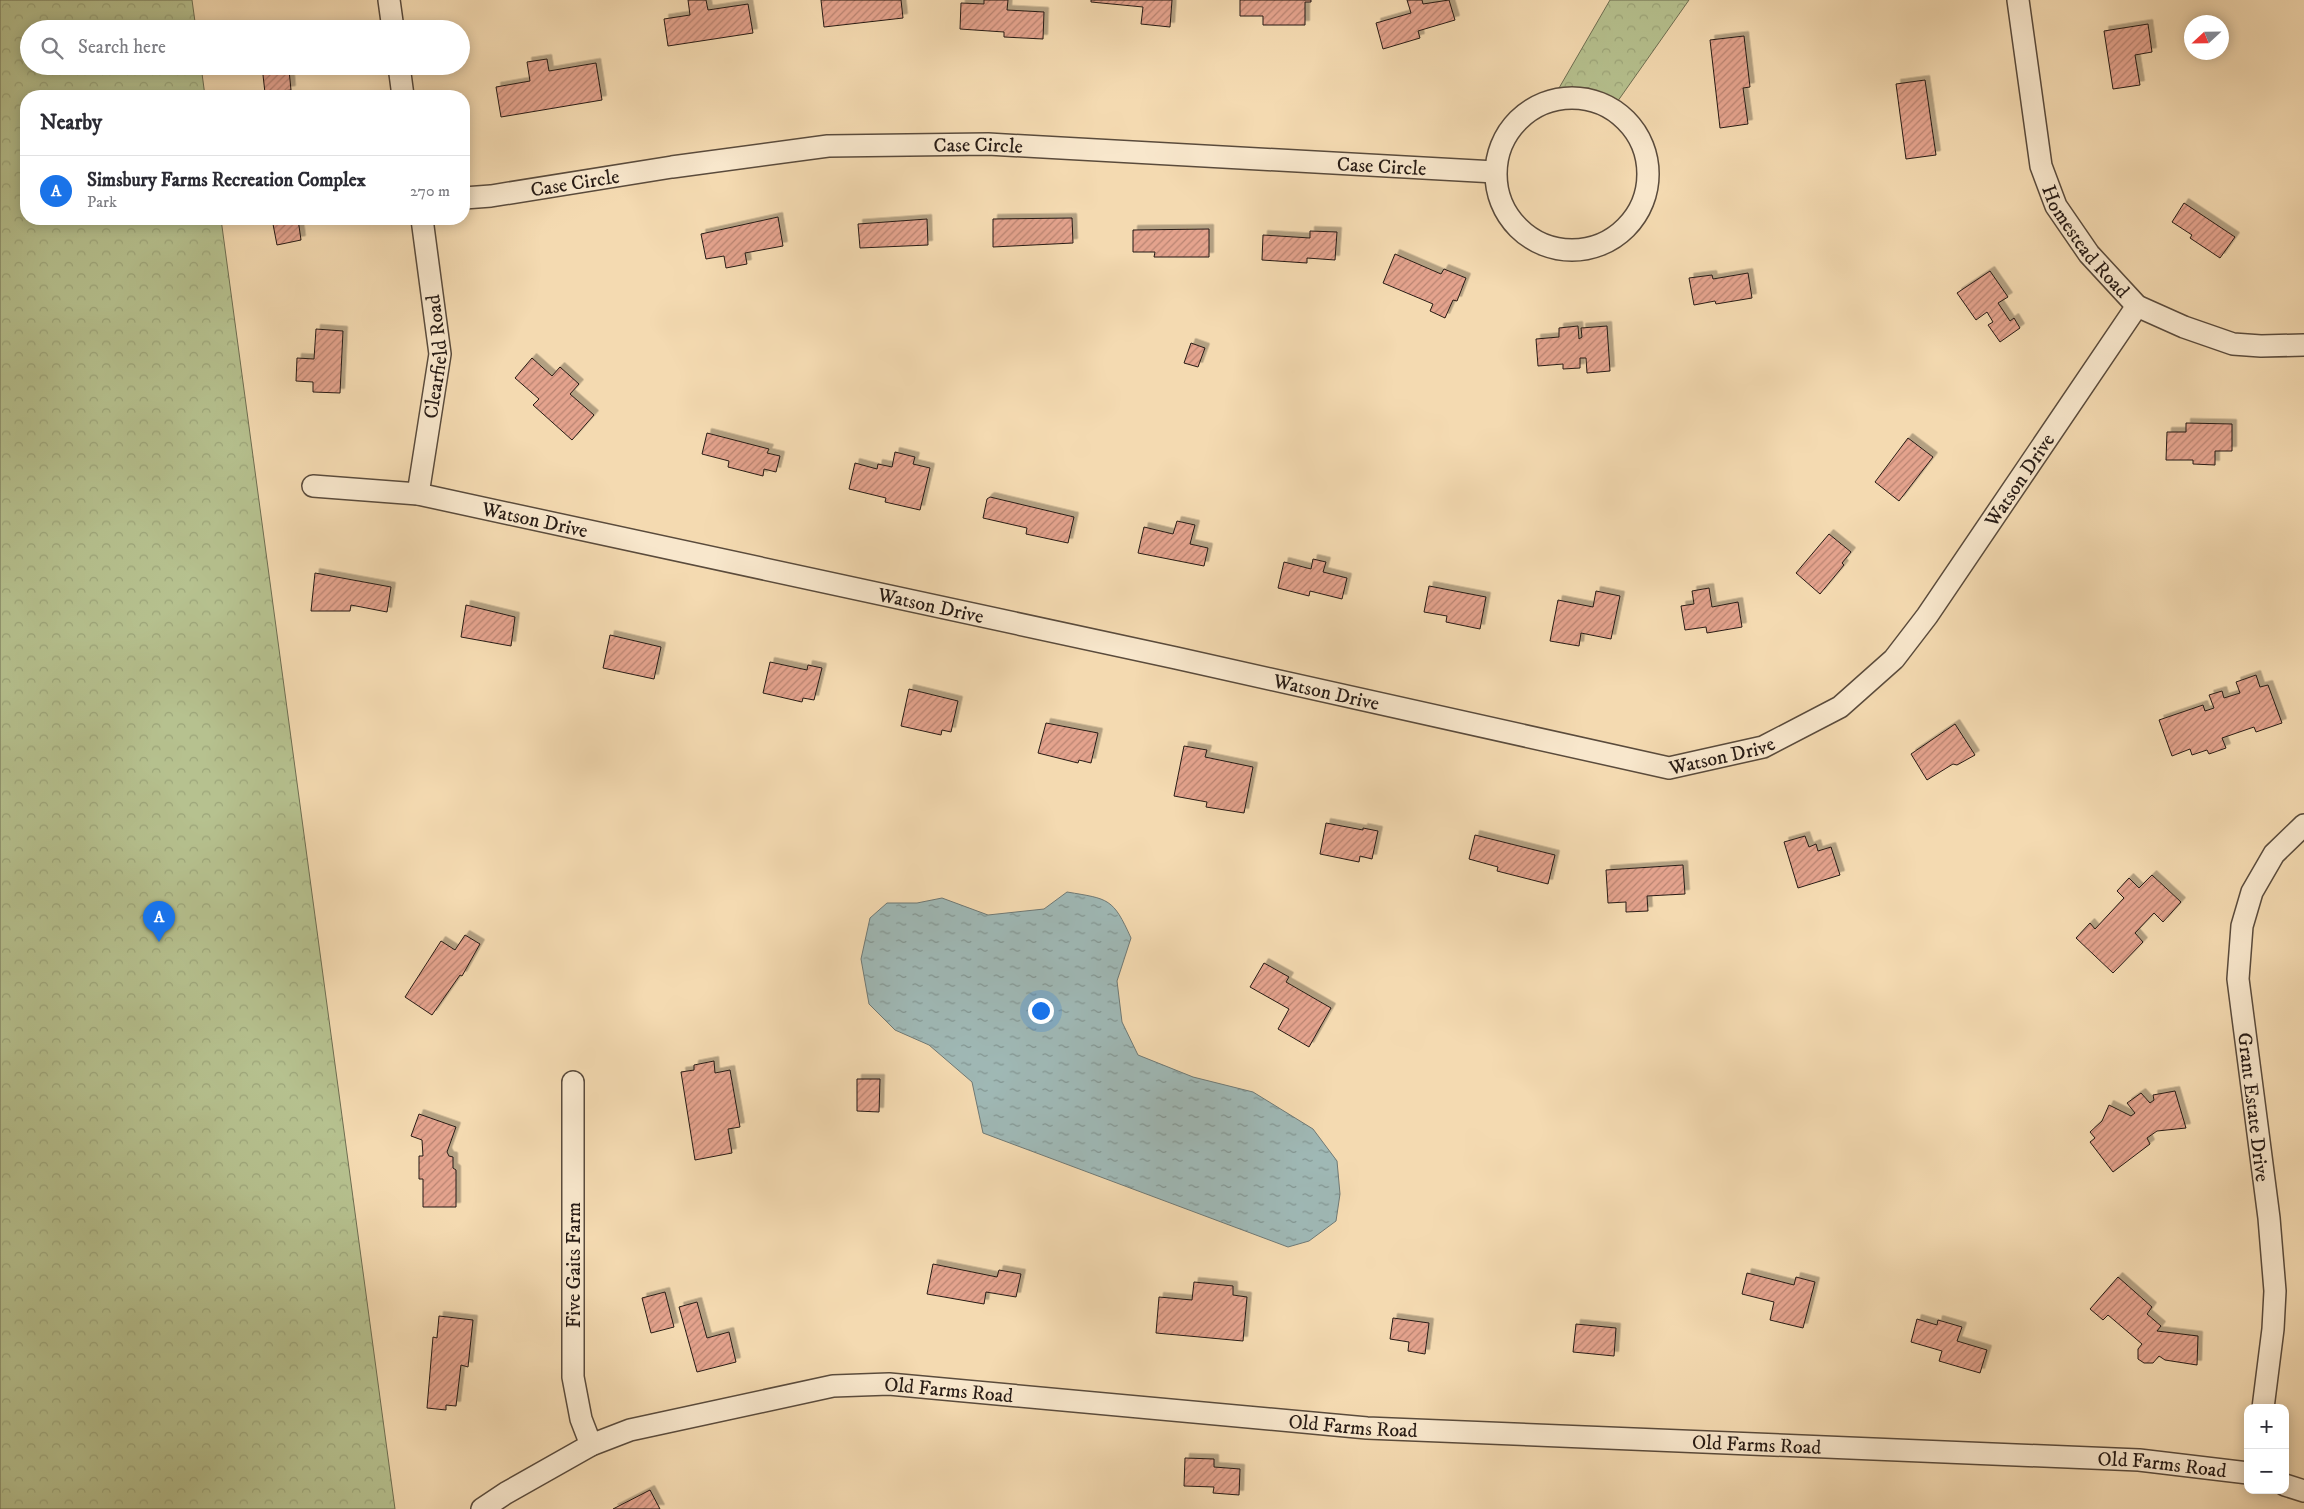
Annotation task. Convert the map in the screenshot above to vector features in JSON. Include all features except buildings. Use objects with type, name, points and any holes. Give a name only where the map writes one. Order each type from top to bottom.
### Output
[{"type":"street","points":[[389,0],[392,20]]},
{"type":"street","name":"Homestead Road","points":[[2018,0],[2042,166],[2056,206],[2089,254],[2138,306],[2184,327],[2233,344],[2261,346],[2304,345]]},
{"type":"street","points":[[400,75],[402,90]]},
{"type":"street","points":[[1573,97],[1596,101],[1619,113],[1637,132],[1647,156],[1649,182],[1642,207],[1627,228],[1606,243],[1580,251],[1554,249],[1531,239],[1511,221],[1499,198],[1495,172],[1499,149],[1511,128],[1528,111],[1549,100],[1573,97]]},
{"type":"street","name":"Case Circle","points":[[470,198],[491,196],[672,166],[828,146],[988,144],[1495,172]]},
{"type":"street","name":"Clearfield Road","points":[[418,494],[440,354],[423,225]]},
{"type":"street","name":"Watson Drive","points":[[313,486],[418,494],[1176,658],[1669,768],[1763,746],[1840,707],[1894,659],[1927,616],[2138,306]]},
{"type":"street","name":"Grant Estate Drive","points":[[2263,1404],[2273,1329],[2275,1291],[2267,1208],[2238,978],[2242,926],[2252,892],[2274,854],[2304,825]]},
{"type":"street","name":"Five Gaits Farm","points":[[573,1082],[573,1377],[581,1419],[591,1445]]},
{"type":"street","name":"Old Farms Road","points":[[482,1509],[506,1493],[591,1445],[630,1430],[833,1386],[889,1384],[1367,1428],[2139,1460],[2244,1473]]},
{"type":"street","points":[[2289,1486],[2304,1491]]},
{"type":"green space","points":[[0,0],[192,0],[195,20],[20,20],[20,75],[202,75],[204,90],[20,90],[20,225],[222,225],[395,1509],[0,1509]]},
{"type":"green space","points":[[1610,0],[1689,0],[1615,105],[1589,88],[1559,88]]},
{"type":"water","points":[[1067,892],[1101,899],[1108,903],[1119,915],[1131,938],[1117,981],[1122,1022],[1138,1055],[1193,1077],[1253,1092],[1313,1129],[1337,1161],[1340,1194],[1336,1221],[1309,1241],[1288,1247],[983,1133],[972,1082],[929,1045],[895,1030],[869,1004],[861,959],[870,918],[887,903],[917,903],[942,898],[988,915],[1044,909]]},
{"type":"place","name":"Simsbury Farms Recreation Complex","points":[[159,942]]}]
